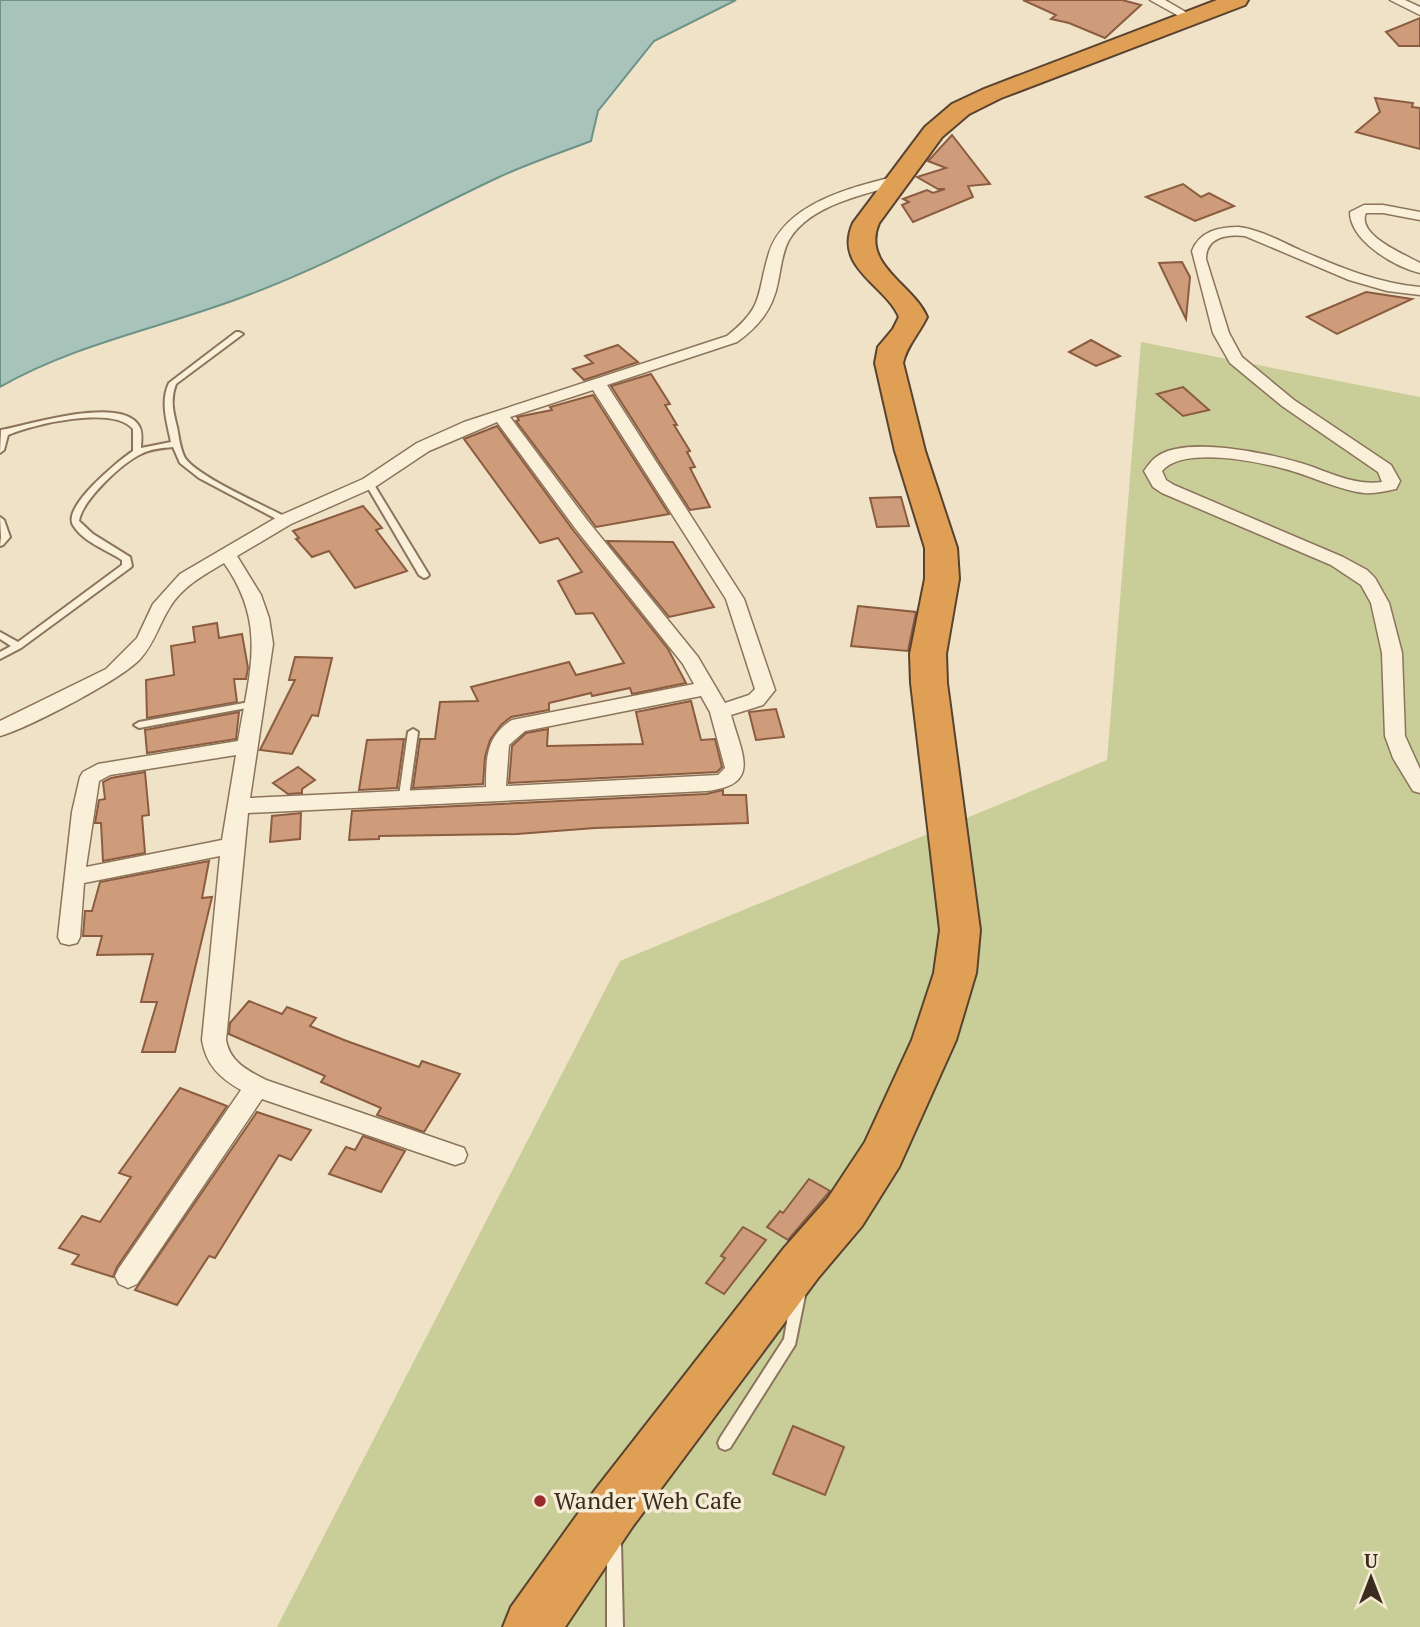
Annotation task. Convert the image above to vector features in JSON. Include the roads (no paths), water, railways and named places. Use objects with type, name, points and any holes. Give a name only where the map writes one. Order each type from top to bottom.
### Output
[{"type":"highway","points":[[531,1627],[581,1559],[614,1508],[801,1263],[845,1212],[883,1153],[934,1040],[959,954],[960,929],[929,684],[928,653],[942,579],[941,548],[910,451],[889,363],[892,347],[906,332],[913,317],[907,304],[880,282],[874,272],[862,238],[865,224],[929,138],[958,110],[1237,0]]},
{"type":"street","points":[[1156,0],[1191,18]]},
{"type":"street","points":[[1396,0],[1420,11]]},
{"type":"street","points":[[0,729],[113,673],[146,640],[162,604],[172,591],[194,572],[285,520],[369,483],[444,436],[721,343],[744,331],[763,310],[769,296],[776,256],[792,226],[818,209],[897,180]]},
{"type":"street","points":[[1420,216],[1369,209],[1357,212],[1355,220],[1367,238],[1420,269]]},
{"type":"street","points":[[1420,291],[1394,287],[1336,270],[1248,233],[1231,232],[1203,240],[1198,249],[1199,259],[1221,333],[1231,355],[1288,403],[1385,469],[1391,481],[1390,485],[1383,487],[1360,486],[1293,466],[1204,452],[1171,455],[1161,459],[1153,471],[1159,483],[1168,489],[1337,561],[1369,582],[1380,603],[1391,644],[1395,737],[1403,758],[1420,786]]},
{"type":"street","points":[[597,383],[741,613],[765,690],[756,700],[720,712]]},
{"type":"street","points":[[238,806],[723,782],[732,776],[735,768],[720,712],[708,688],[678,643],[581,524],[501,416]]},
{"type":"street","points":[[226,553],[246,580],[262,622],[262,644],[232,846],[215,1053],[233,1074],[257,1087],[455,1156]]},
{"type":"street","points":[[496,793],[497,751],[500,739],[508,730],[519,725],[708,688]]},
{"type":"street","points":[[69,937],[82,812],[90,777],[105,769],[247,746]]},
{"type":"street","points":[[74,877],[232,846]]},
{"type":"street","points":[[128,1276],[257,1087]]},
{"type":"lane","points":[[239,334],[173,383],[167,394],[167,405],[183,460],[196,472],[285,520]]},
{"type":"lane","points":[[0,450],[2,434],[34,422],[74,416],[113,417],[130,421],[137,429],[137,452]]},
{"type":"lane","points":[[0,656],[18,646],[127,566],[127,559],[83,531],[75,522],[74,515],[83,501],[137,452],[177,443]]},
{"type":"lane","points":[[369,483],[424,575]]},
{"type":"lane","points":[[0,520],[6,537],[0,543]]},
{"type":"lane","points":[[0,635],[18,646]]},
{"type":"lane","points":[[139,725],[255,704]]},
{"type":"lane","points":[[404,796],[413,732]]},
{"type":"lane","points":[[725,1443],[790,1341],[799,1300],[801,1263]]},
{"type":"lane","points":[[614,1508],[615,1627]]},
{"type":"water","points":[[0,0],[736,0],[654,41],[598,111],[591,141],[497,178],[280,282],[217,306],[90,347],[0,387]]},
{"type":"place","name":"Wander Weh Cafe","points":[[540,1501]]}]
